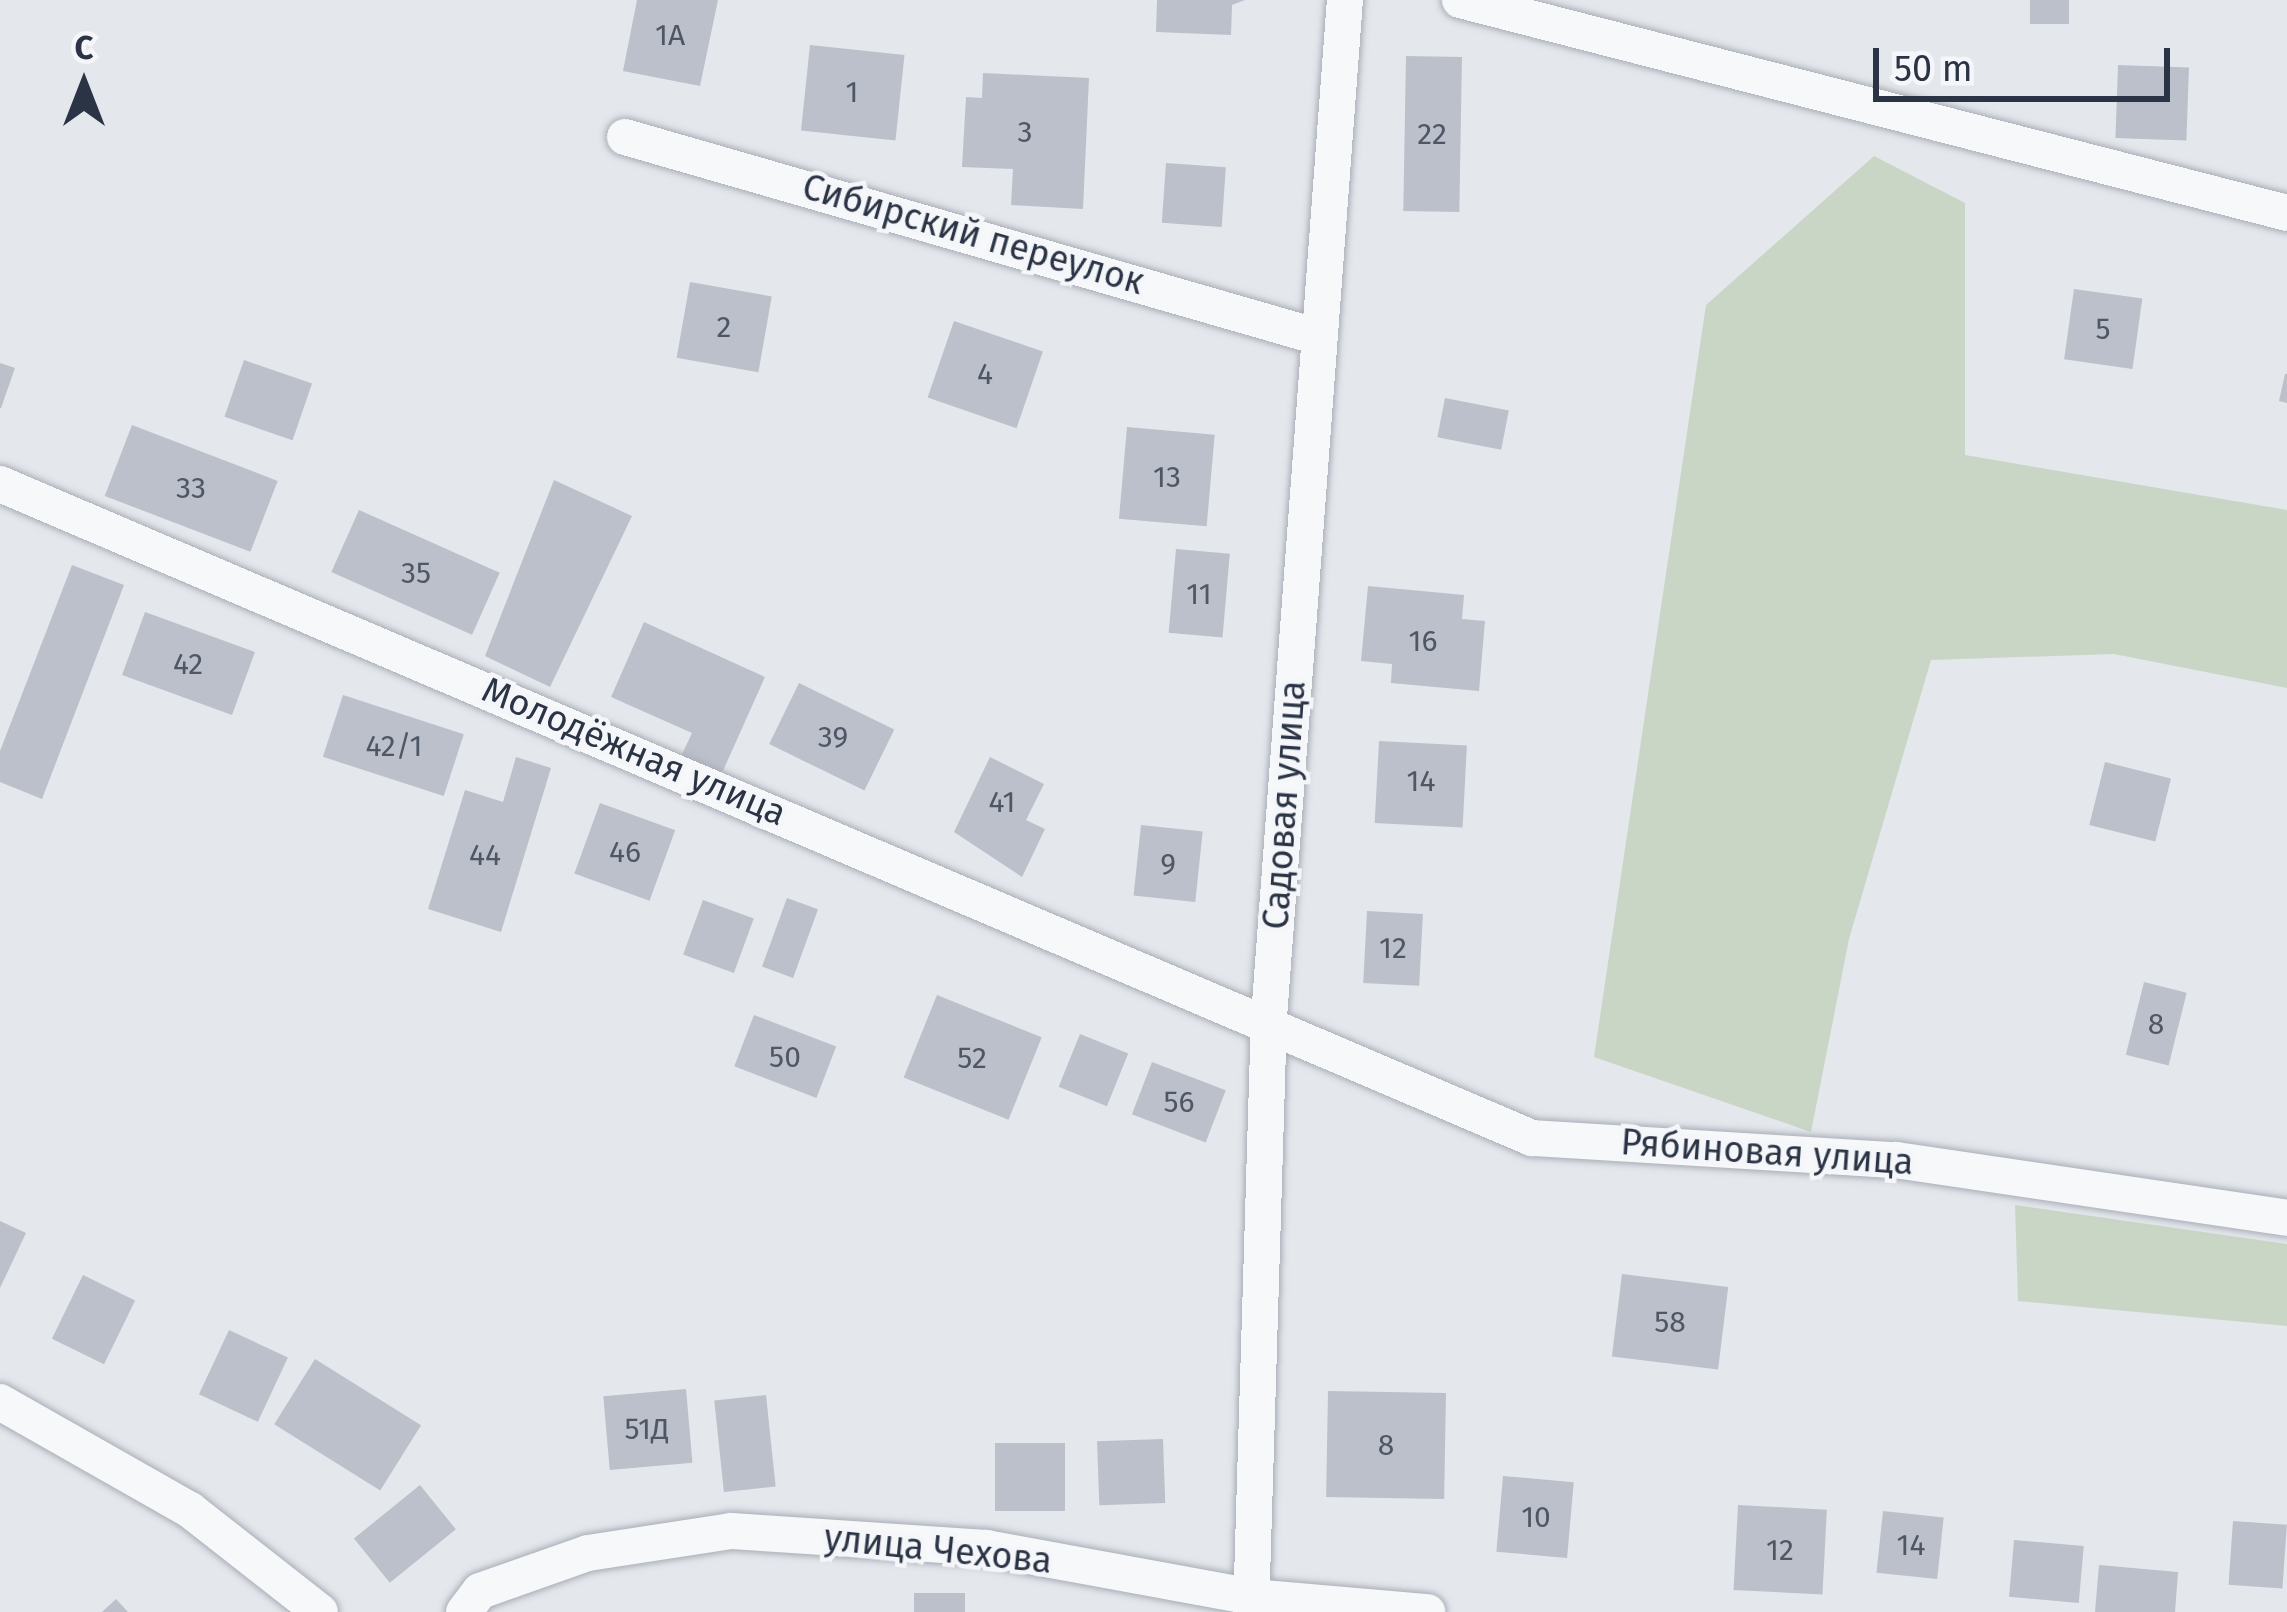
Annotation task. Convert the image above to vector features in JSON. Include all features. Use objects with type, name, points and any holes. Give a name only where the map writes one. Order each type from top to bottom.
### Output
[{"type":"street","name":"Садовая улица","points":[[1252,1604],[1269,1017],[1345,0]]},
{"type":"street","points":[[1460,0],[2287,213]]},
{"type":"street","name":"Сибирский переулок","points":[[625,137],[1319,337]]},
{"type":"street","name":"Молодёжная улица","points":[[0,484],[1269,1017]]},
{"type":"street","name":"Рябиновая улица","points":[[1269,1017],[1532,1138],[1896,1160],[2287,1218]]},
{"type":"street","points":[[0,1402],[190,1510],[320,1612]]},
{"type":"street","name":"улица Чехова","points":[[464,1612],[480,1591],[588,1553],[731,1531],[986,1548],[1252,1604],[1427,1612]]},
{"type":"green space","points":[[1874,156],[1965,203],[1965,455],[2287,510],[2287,688],[2114,654],[1931,660],[1849,939],[1811,1132],[1594,1057],[1706,305]]},
{"type":"green space","points":[[2015,1205],[2287,1244],[2287,1326],[2018,1301]]},
{"type":"building","points":[[637,0],[718,0],[700,86],[623,71]]},
{"type":"building","points":[[1157,0],[1245,0],[1232,5],[1231,35],[1156,32]]},
{"type":"building","points":[[2030,0],[2069,0],[2069,24],[2030,24]]},
{"type":"building","points":[[810,45],[904,55],[895,140],[801,131]]},
{"type":"building","points":[[1406,56],[1462,57],[1459,212],[1403,211]]},
{"type":"building","points":[[2118,65],[2189,67],[2186,140],[2115,138]]},
{"type":"building","points":[[983,73],[1089,78],[1083,209],[1011,205],[1013,169],[962,167],[966,97],[982,98]]},
{"type":"building","points":[[1166,163],[1226,167],[1222,227],[1162,223]]},
{"type":"building","points":[[690,282],[772,296],[758,372],[677,358]]},
{"type":"building","points":[[2074,289],[2142,299],[2132,369],[2064,359]]},
{"type":"building","points":[[954,321],[1043,352],[1017,428],[928,398]]},
{"type":"building","points":[[244,360],[312,383],[293,440],[224,417]]},
{"type":"building","points":[[0,363],[15,368],[1,408],[0,408]]},
{"type":"building","points":[[2287,374],[2287,403],[2279,401]]},
{"type":"building","points":[[1445,398],[1509,410],[1501,450],[1437,437]]},
{"type":"building","points":[[132,425],[278,481],[250,552],[105,496]]},
{"type":"building","points":[[1127,427],[1215,435],[1207,526],[1119,519]]},
{"type":"building","points":[[554,480],[632,516],[550,687],[485,656]]},
{"type":"building","points":[[359,510],[500,573],[472,635],[331,572]]},
{"type":"building","points":[[1176,549],[1230,554],[1222,637],[1169,633]]},
{"type":"building","points":[[72,565],[124,585],[42,799],[0,782],[0,751]]},
{"type":"building","points":[[1368,586],[1464,595],[1462,619],[1485,621],[1479,691],[1391,683],[1392,664],[1361,661]]},
{"type":"building","points":[[145,612],[255,652],[232,715],[122,675]]},
{"type":"building","points":[[644,622],[765,677],[718,782],[678,763],[692,733],[611,697]]},
{"type":"building","points":[[799,683],[894,729],[864,791],[769,744]]},
{"type":"building","points":[[343,695],[464,734],[444,796],[323,757]]},
{"type":"building","points":[[1379,741],[1467,746],[1463,827],[1375,823]]},
{"type":"building","points":[[516,757],[551,768],[501,932],[428,909],[465,790],[503,802]]},
{"type":"building","points":[[990,757],[1044,784],[1026,820],[1045,829],[1022,877],[954,832]]},
{"type":"building","points":[[2105,762],[2171,778],[2155,842],[2089,825]]},
{"type":"building","points":[[600,803],[675,830],[650,901],[574,873]]},
{"type":"building","points":[[1141,825],[1203,831],[1195,902],[1134,896]]},
{"type":"building","points":[[787,898],[818,909],[793,978],[762,967]]},
{"type":"building","points":[[703,900],[754,918],[734,973],[683,955]]},
{"type":"building","points":[[1367,911],[1423,914],[1419,986],[1363,983]]},
{"type":"building","points":[[2144,982],[2187,993],[2169,1065],[2126,1055]]},
{"type":"building","points":[[937,995],[1042,1037],[1008,1120],[904,1078]]},
{"type":"building","points":[[754,1015],[836,1047],[816,1098],[734,1066]]},
{"type":"building","points":[[1080,1034],[1128,1053],[1107,1106],[1059,1087]]},
{"type":"building","points":[[1152,1062],[1226,1090],[1206,1143],[1132,1114]]},
{"type":"building","points":[[0,1221],[26,1233],[0,1288]]},
{"type":"building","points":[[1622,1274],[1728,1287],[1718,1369],[1612,1356]]},
{"type":"building","points":[[83,1275],[135,1300],[104,1364],[52,1339]]},
{"type":"building","points":[[229,1330],[288,1357],[258,1422],[199,1394]]},
{"type":"building","points":[[315,1359],[421,1425],[380,1491],[274,1424]]},
{"type":"building","points":[[686,1389],[692,1463],[610,1470],[603,1396]]},
{"type":"building","points":[[1328,1391],[1446,1393],[1444,1499],[1326,1497]]},
{"type":"building","points":[[766,1395],[776,1486],[724,1492],[714,1400]]},
{"type":"building","points":[[1163,1439],[1165,1503],[1099,1505],[1097,1441]]},
{"type":"building","points":[[995,1443],[1065,1443],[1065,1511],[995,1511]]},
{"type":"building","points":[[1503,1476],[1574,1482],[1567,1558],[1496,1552]]},
{"type":"building","points":[[420,1485],[456,1529],[390,1583],[354,1538]]},
{"type":"building","points":[[1738,1505],[1827,1510],[1822,1595],[1734,1590]]},
{"type":"building","points":[[1883,1511],[1944,1517],[1937,1579],[1877,1573]]},
{"type":"building","points":[[2233,1521],[2287,1525],[2282,1589],[2229,1585]]},
{"type":"building","points":[[2014,1540],[2084,1546],[2079,1603],[2009,1597]]},
{"type":"building","points":[[2099,1565],[2178,1572],[2175,1612],[2095,1612]]},
{"type":"building","points":[[914,1593],[965,1593],[965,1612],[914,1612]]},
{"type":"building","points":[[116,1599],[128,1612],[102,1612]]}]
